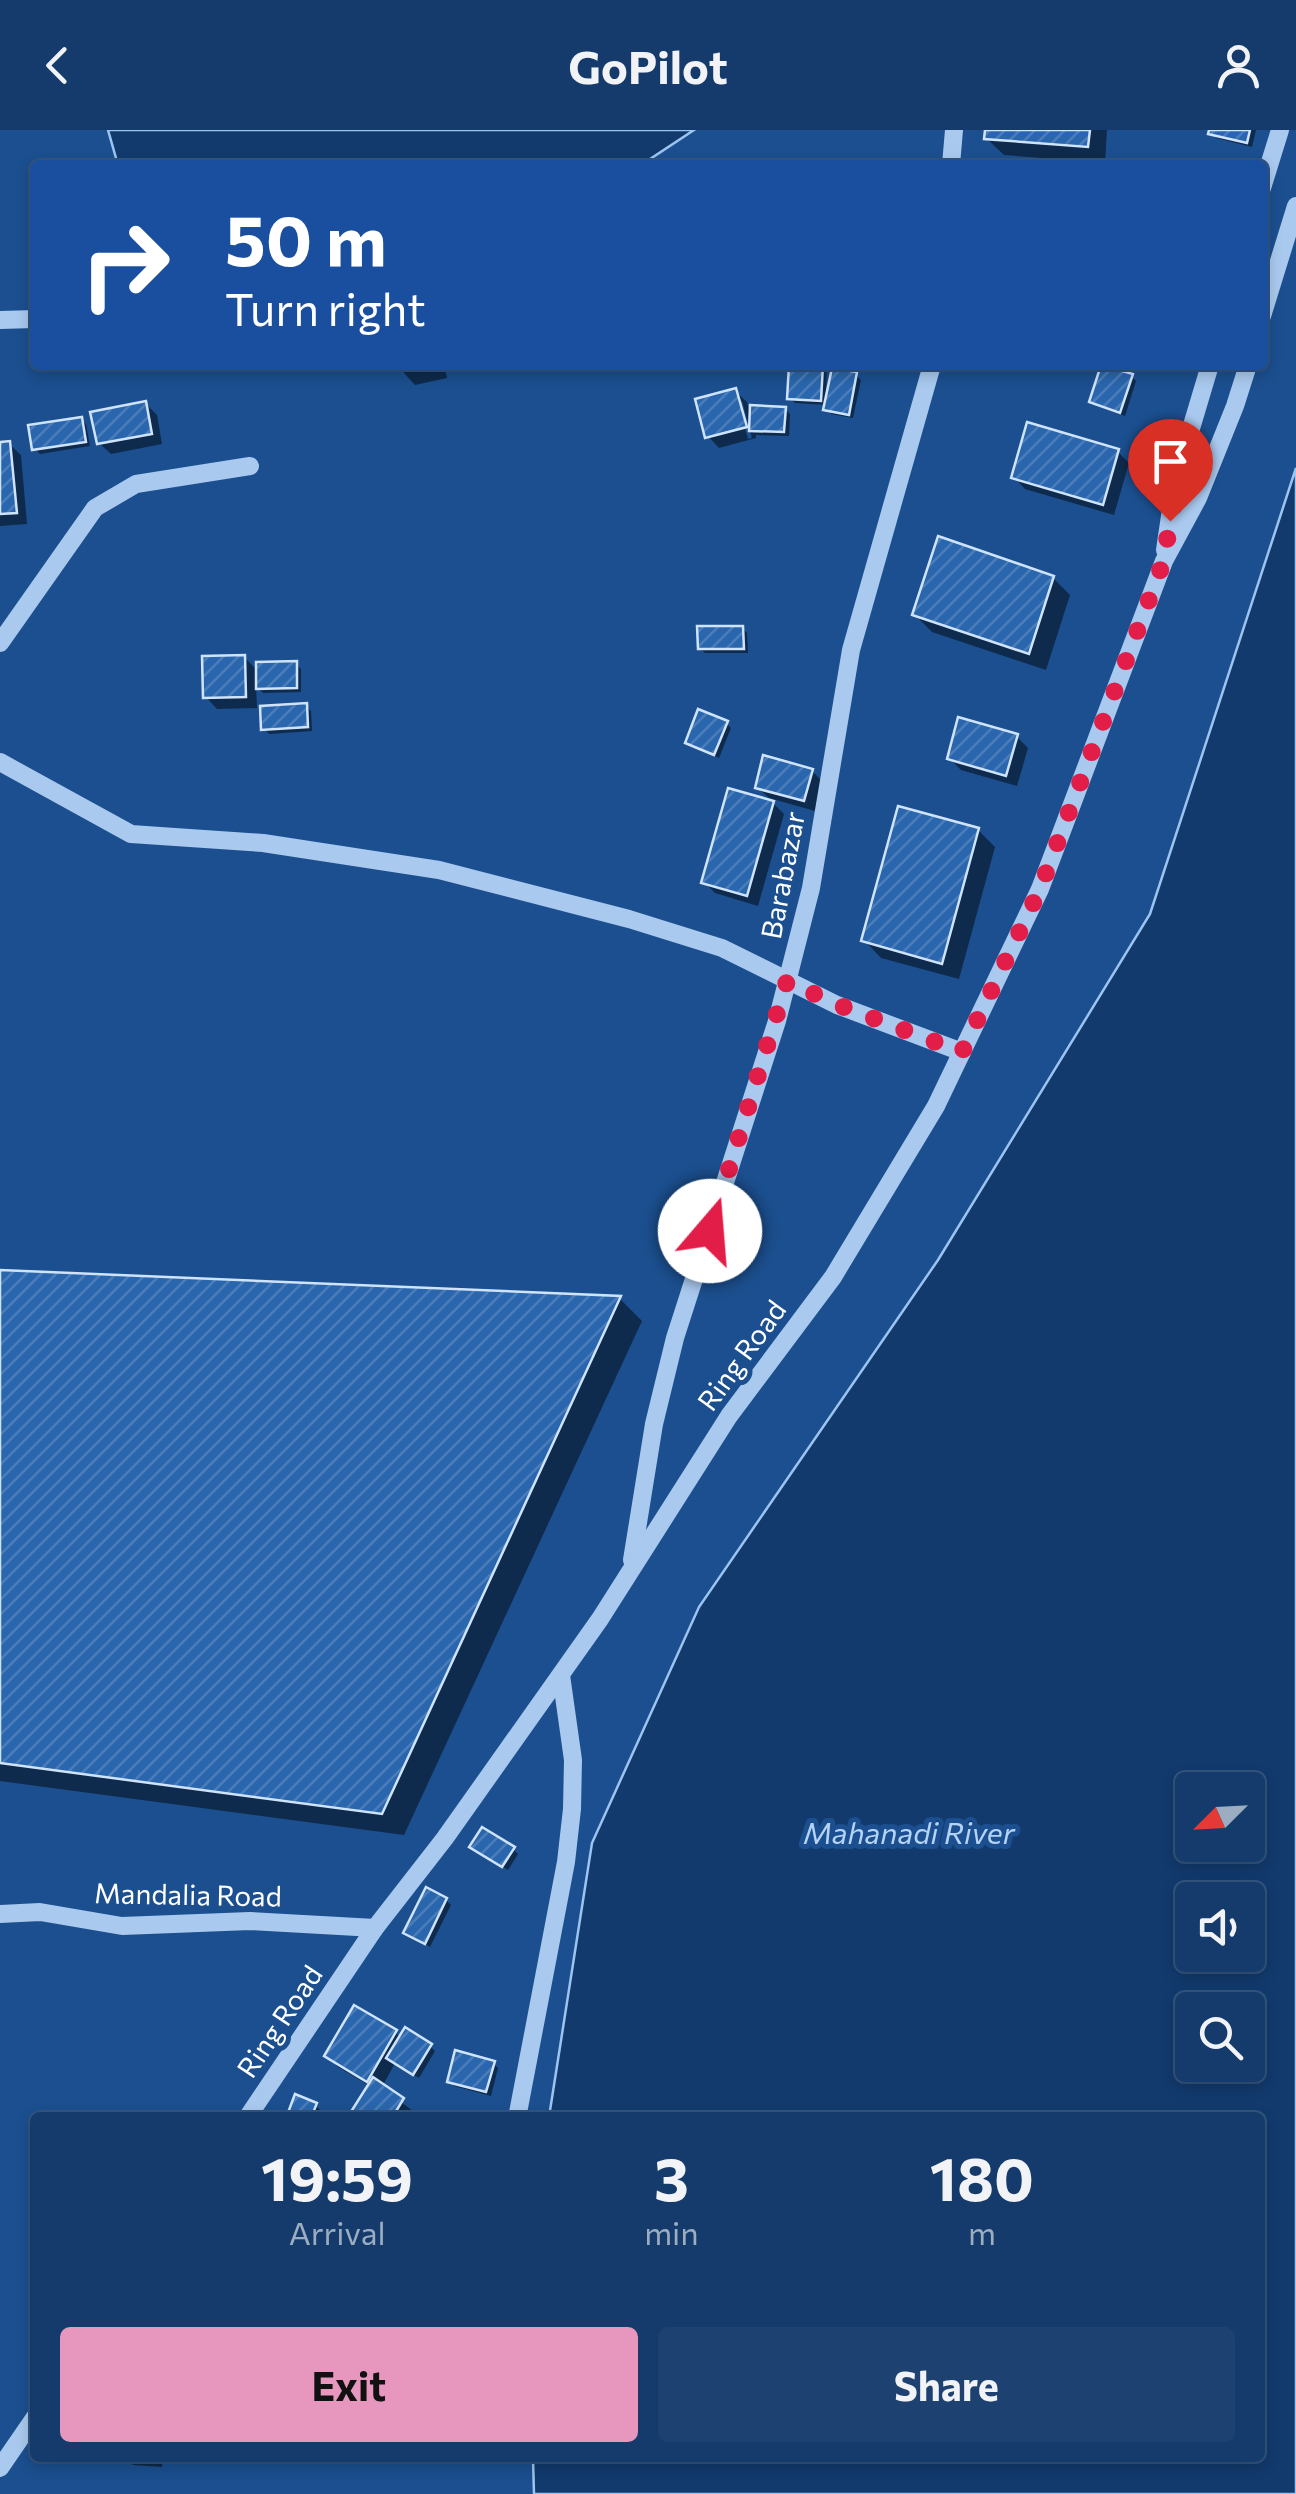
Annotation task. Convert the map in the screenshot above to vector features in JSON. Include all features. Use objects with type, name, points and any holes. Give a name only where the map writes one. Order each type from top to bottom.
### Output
[{"type":"street","points":[[951,160],[954,130]]},
{"type":"street","points":[[1268,169],[1280,130]]},
{"type":"street","points":[[1268,297],[1296,206]]},
{"type":"street","points":[[0,320],[30,320]]},
{"type":"street","name":"Barabazar","points":[[631,1568],[654,1424],[675,1338],[777,1021],[812,888],[851,650],[931,370]]},
{"type":"street","name":"Ring Road","points":[[1164,560],[1175,482],[1209,370]]},
{"type":"street","name":"Ring Road","points":[[251,2112],[375,1928],[445,1838],[561,1675],[730,1416],[832,1277],[936,1106],[1040,889],[1164,560],[1198,498],[1246,370]]},
{"type":"street","points":[[0,643],[96,508],[136,484],[250,466]]},
{"type":"street","points":[[0,762],[131,834],[263,844],[439,870],[628,919],[703,942],[836,1004],[962,1052]]},
{"type":"street","points":[[518,2112],[566,1862],[572,1809],[573,1760],[561,1675]]},
{"type":"street","name":"Mandalia Road","points":[[0,1914],[40,1912],[122,1926],[250,1921],[375,1928]]},
{"type":"street","points":[[0,2468],[30,2424]]},
{"type":"water","points":[[108,130],[694,130],[649,160],[117,160]]},
{"type":"water","name":"Mahanadi River","points":[[1296,468],[1296,2494],[534,2494],[533,2462],[1265,2462],[1265,2112],[550,2112],[592,1843],[699,1607],[938,1260],[1150,914]]},
{"type":"building","points":[[985,130],[1090,130],[1088,147],[984,139]]},
{"type":"building","points":[[1209,130],[1250,130],[1247,143],[1208,134]]},
{"type":"building","points":[[789,370],[823,370],[821,401],[787,399]]},
{"type":"building","points":[[832,370],[857,372],[849,415],[823,410]]},
{"type":"building","points":[[1099,370],[1133,374],[1120,413],[1089,402]]},
{"type":"building","points":[[736,388],[747,427],[705,438],[695,399]]},
{"type":"building","points":[[146,401],[152,434],[97,444],[90,412]]},
{"type":"building","points":[[750,405],[786,407],[784,432],[749,431]]},
{"type":"building","points":[[82,417],[86,442],[32,450],[28,425]]},
{"type":"building","points":[[1027,422],[1119,449],[1103,505],[1011,478]]},
{"type":"building","points":[[10,441],[17,513],[0,514],[0,442]]},
{"type":"building","points":[[938,536],[1054,576],[1029,654],[912,615]]},
{"type":"building","points":[[697,626],[743,626],[744,649],[698,649]]},
{"type":"building","points":[[245,655],[246,697],[203,698],[202,656]]},
{"type":"building","points":[[297,661],[297,688],[256,689],[256,662]]},
{"type":"building","points":[[307,703],[308,727],[261,730],[260,706]]},
{"type":"building","points":[[698,709],[728,721],[714,755],[685,743]]},
{"type":"building","points":[[958,717],[1018,734],[1006,776],[947,759]]},
{"type":"building","points":[[763,755],[813,769],[804,801],[755,788]]},
{"type":"building","points":[[728,788],[774,801],[747,896],[701,883]]},
{"type":"building","points":[[898,806],[979,828],[942,964],[861,941]]},
{"type":"building","points":[[0,1270],[621,1296],[382,1814],[0,1763]]},
{"type":"building","points":[[482,1827],[515,1847],[502,1867],[469,1847]]},
{"type":"building","points":[[426,1887],[447,1898],[425,1944],[403,1933]]},
{"type":"building","points":[[354,2005],[397,2030],[367,2082],[324,2056]]},
{"type":"building","points":[[405,2027],[432,2044],[413,2075],[386,2058]]},
{"type":"building","points":[[455,2050],[495,2061],[486,2092],[447,2082]]},
{"type":"building","points":[[373,2077],[404,2098],[396,2112],[351,2112]]},
{"type":"building","points":[[295,2094],[317,2103],[313,2112],[288,2112]]},
{"type":"route","points":[[710,1231],[787,981],[962,1052],[1040,889],[1164,560],[1170,521]]}]
